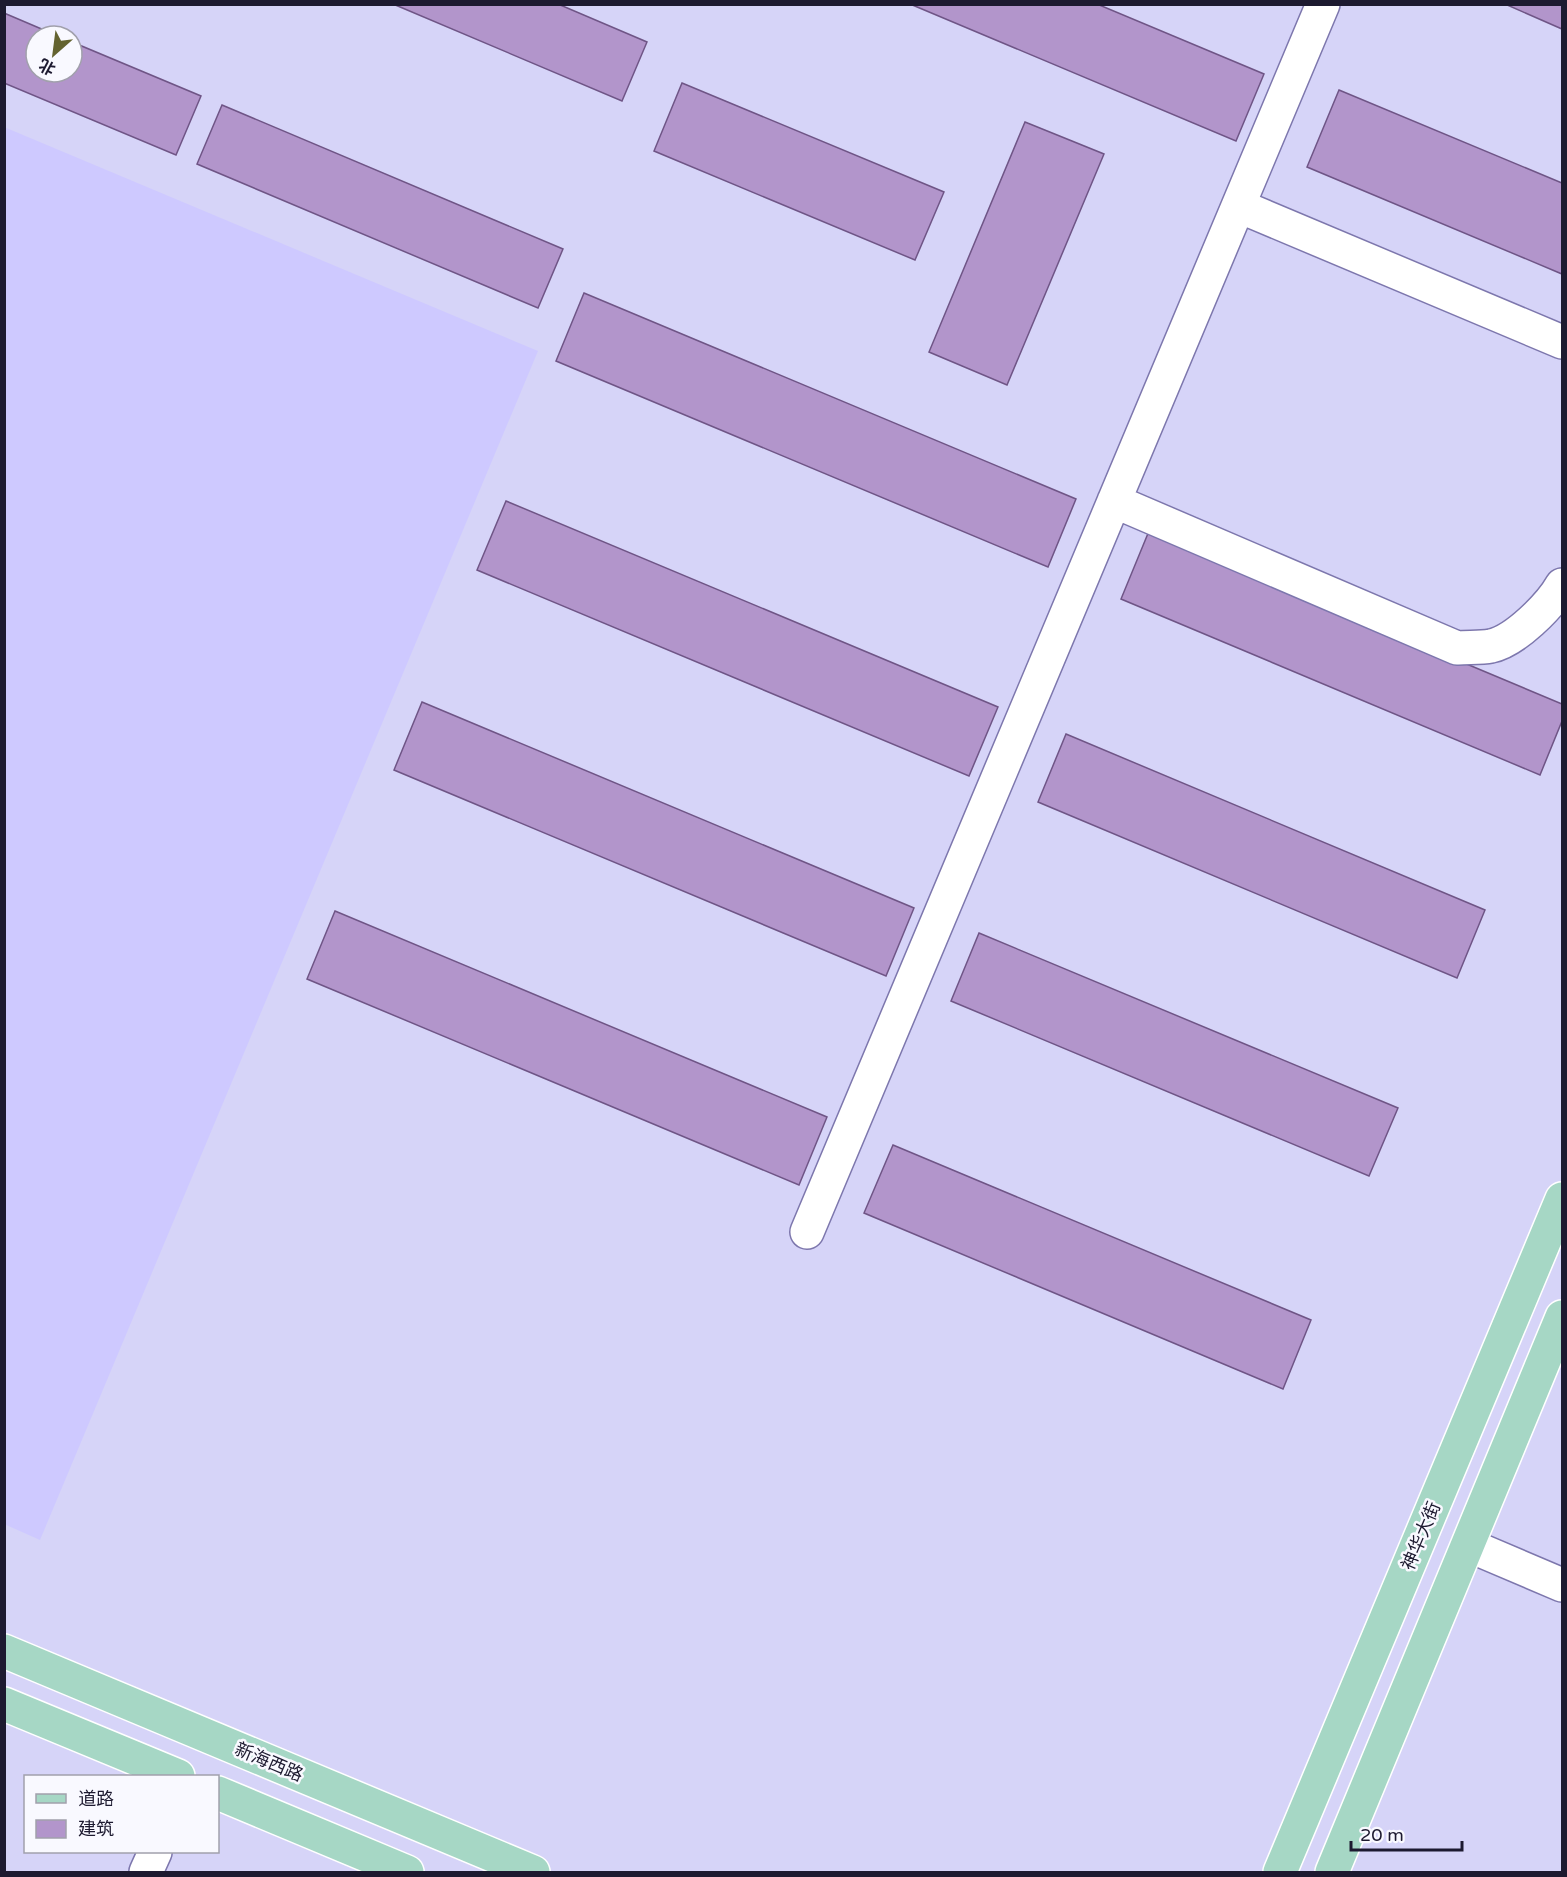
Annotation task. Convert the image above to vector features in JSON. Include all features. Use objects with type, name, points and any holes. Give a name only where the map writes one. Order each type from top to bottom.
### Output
[{"type":"main road","name":"神华大街","points":[[1280,1872],[1563,1199]]},
{"type":"main road","points":[[1332,1872],[1563,1317]]},
{"type":"main road","name":"新海西路","points":[[4,1651],[533,1872]]},
{"type":"main road","points":[[4,1704],[176,1775]]},
{"type":"main road","points":[[219,1793],[407,1872]]},
{"type":"lane","points":[[807,1232],[1323,4]]},
{"type":"lane","points":[[1239,206],[1563,342]]},
{"type":"lane","points":[[1114,501],[1457,648],[1493,646],[1528,625],[1553,600],[1563,585]]},
{"type":"lane","points":[[1468,1545],[1563,1585]]},
{"type":"lane","points":[[146,1872],[154,1853]]},
{"type":"shaded area","points":[[4,127],[538,351],[40,1540],[4,1524]]},
{"type":"building","points":[[393,4],[558,4],[647,42],[622,101]]},
{"type":"building","points":[[910,4],[1097,4],[1264,74],[1236,141]]},
{"type":"building","points":[[1505,4],[1562,4],[1562,29]]},
{"type":"building","points":[[4,13],[30,24],[24,24],[24,84],[84,84],[84,47],[201,96],[176,155],[4,83]]},
{"type":"building","points":[[682,83],[944,192],[915,260],[654,151]]},
{"type":"building","points":[[1339,90],[1562,183],[1562,274],[1307,167]]},
{"type":"building","points":[[222,105],[563,249],[538,308],[197,164]]},
{"type":"building","points":[[1025,122],[1104,154],[1007,385],[929,352]]},
{"type":"building","points":[[584,293],[1076,499],[1048,567],[556,361]]},
{"type":"building","points":[[506,501],[998,707],[969,776],[477,570]]},
{"type":"building","points":[[1149,531],[1562,704],[1562,721],[1540,775],[1121,599]]},
{"type":"building","points":[[422,702],[914,908],[886,976],[394,770]]},
{"type":"building","points":[[1066,734],[1485,910],[1457,978],[1038,802]]},
{"type":"building","points":[[335,911],[827,1117],[799,1185],[307,979]]},
{"type":"building","points":[[979,933],[1398,1108],[1369,1176],[951,1001]]},
{"type":"building","points":[[893,1145],[1311,1320],[1283,1389],[864,1213]]}]
